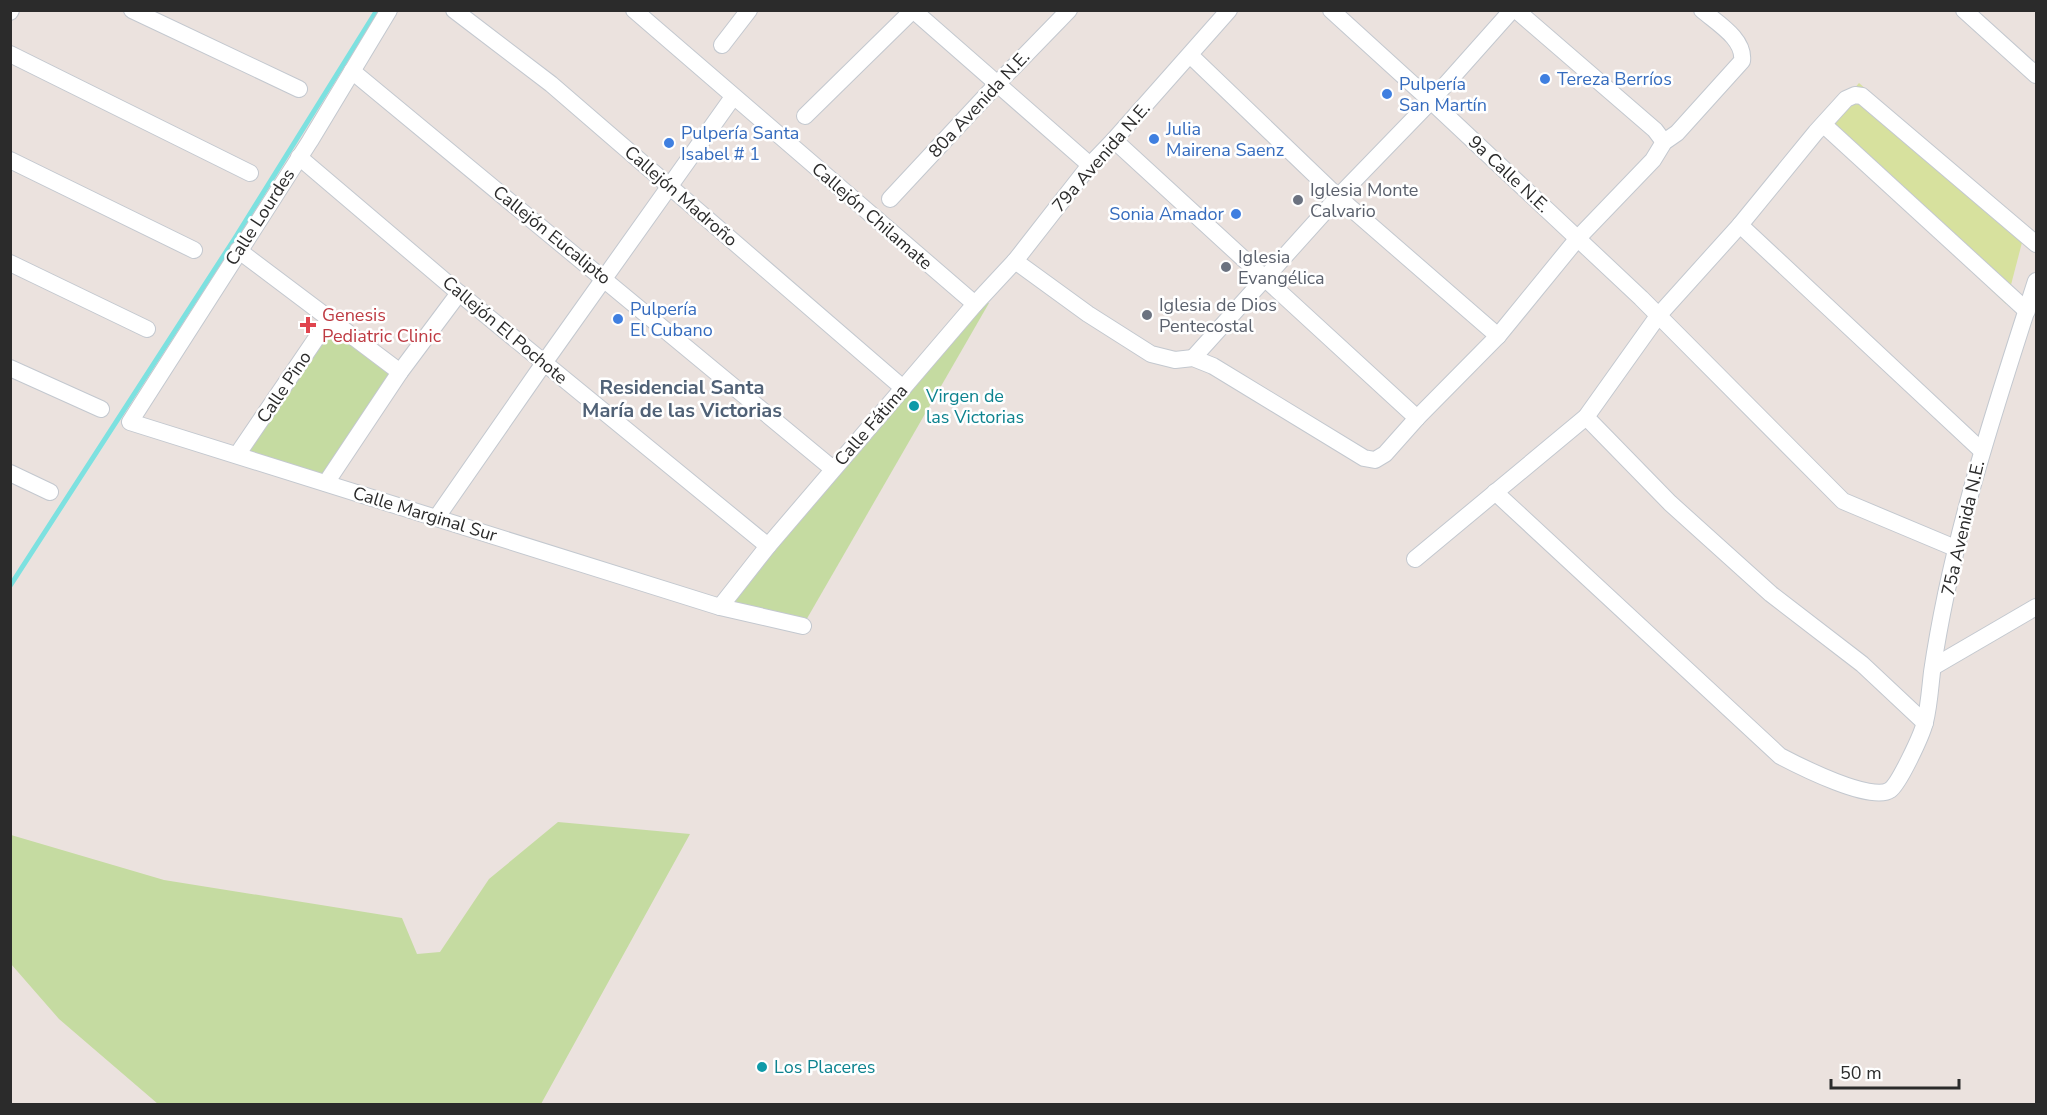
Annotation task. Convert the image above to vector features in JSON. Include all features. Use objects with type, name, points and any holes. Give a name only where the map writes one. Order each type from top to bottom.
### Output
[{"type":"street","points":[[132,10],[300,89]]},
{"type":"street","name":"Calle Lourdes","points":[[130,422],[299,157],[389,10]]},
{"type":"street","name":"Callejón Madroño","points":[[454,10],[551,84],[903,388]]},
{"type":"street","name":"Callejón Chilamate","points":[[634,10],[975,304]]},
{"type":"street","points":[[722,45],[749,10]]},
{"type":"street","name":"80a Avenida N.E.","points":[[891,199],[1069,10]]},
{"type":"street","name":"79a Avenida N.E.","points":[[975,304],[1015,261],[1090,165],[1229,10]]},
{"type":"street","name":"9a Calle N.E.","points":[[1331,10],[1641,298],[1843,501],[1955,548]]},
{"type":"street","points":[[1194,358],[1338,197],[1431,101],[1512,10]]},
{"type":"street","points":[[1516,10],[1654,130],[1664,142]]},
{"type":"street","points":[[1015,261],[1088,314],[1151,354],[1175,360],[1194,358],[1213,366],[1364,458],[1375,460],[1385,454],[1498,336],[1578,238],[1653,160],[1664,142],[1677,134],[1742,61],[1743,54],[1737,41],[1702,10]]},
{"type":"street","points":[[1964,10],[2037,75]]},
{"type":"street","points":[[805,116],[913,11],[1090,165]]},
{"type":"street","points":[[10,54],[250,173]]},
{"type":"street","points":[[1190,55],[1338,197],[1498,336]]},
{"type":"street","name":"Callejón Eucalipto","points":[[352,71],[833,469]]},
{"type":"street","points":[[1415,559],[1586,417],[1658,316],[1740,225],[1846,99],[1855,95],[1862,96],[2037,244]]},
{"type":"street","points":[[437,517],[733,97]]},
{"type":"street","points":[[1824,125],[2027,311]]},
{"type":"street","points":[[1114,140],[1417,418]]},
{"type":"street","name":"Callejón El Pochote","points":[[299,157],[459,293],[768,546]]},
{"type":"street","points":[[10,160],[194,250]]},
{"type":"street","points":[[1740,225],[1982,451]]},
{"type":"street","points":[[238,250],[400,372]]},
{"type":"street","points":[[10,263],[147,329]]},
{"type":"street","name":"75a Avenida N.E.","points":[[1494,492],[1780,756],[1818,776],[1856,789],[1883,794],[1891,790],[1900,777],[1925,723],[1955,548],[1982,451],[2037,281]]},
{"type":"street","points":[[326,483],[400,372],[459,293]]},
{"type":"street","name":"Calle Fátima","points":[[720,607],[768,546],[975,304]]},
{"type":"street","name":"Calle Pino","points":[[237,455],[330,318]]},
{"type":"street","points":[[10,368],[101,409]]},
{"type":"street","points":[[1586,417],[1670,503],[1771,594],[1862,664],[1925,723]]},
{"type":"street","name":"Calle Marginal Sur","points":[[130,422],[720,607],[803,626]]},
{"type":"street","points":[[10,473],[50,492]]},
{"type":"street","points":[[1933,667],[2037,607]]},
{"type":"green space","points":[[1859,83],[2025,231],[2006,304],[1821,128]]},
{"type":"green space","points":[[977,301],[989,303],[805,622],[724,602]]},
{"type":"green space","points":[[330,318],[400,372],[328,481],[240,456]]},
{"type":"green space","points":[[558,822],[690,834],[541,1104],[158,1104],[59,1019],[11,964],[11,835],[164,880],[402,918],[417,954],[440,952],[489,879]]},
{"type":"waterway","points":[[10,586],[235,238],[377,10]]},
{"type":"place","name":"Tereza Berríos","points":[[1545,79]]},
{"type":"place","name":"Pulpería San Martín","points":[[1387,94]]},
{"type":"place","name":"Julia Mairena Saenz","points":[[1154,139]]},
{"type":"place","name":"Pulpería Santa Isabel # 1","points":[[669,143]]},
{"type":"place","name":"Iglesia Monte Calvario","points":[[1298,200]]},
{"type":"place","name":"Sonia Amador","points":[[1236,214]]},
{"type":"place","name":"Iglesia Evangélica","points":[[1226,267]]},
{"type":"place","name":"Iglesia de Dios Pentecostal","points":[[1147,315]]},
{"type":"place","name":"Pulpería El Cubano","points":[[618,319]]},
{"type":"place","name":"Genesis Pediatric Clinic","points":[[308,325]]},
{"type":"place","name":"Virgen de las Victorias","points":[[914,406]]},
{"type":"place","name":"Los Placeres","points":[[762,1067]]},
{"type":"district","name":"Residencial Santa María de las Victorias","points":[[682,398]]}]
